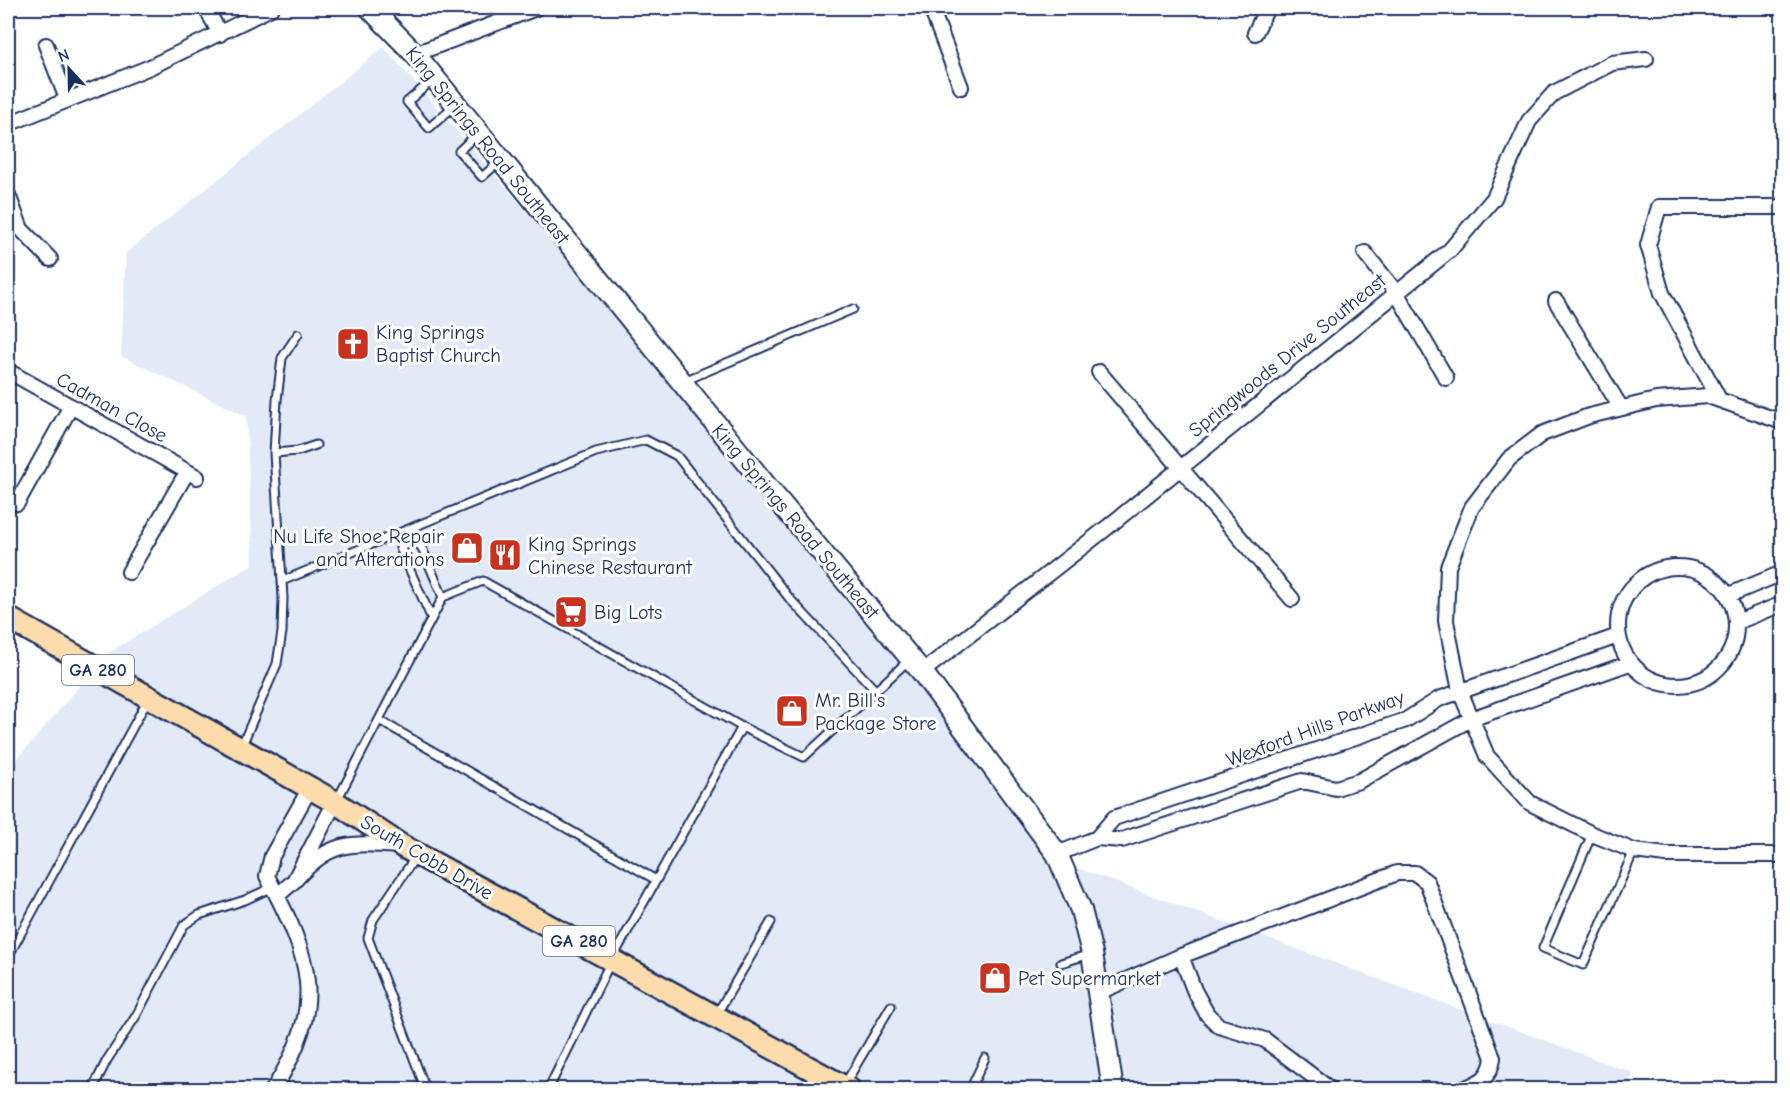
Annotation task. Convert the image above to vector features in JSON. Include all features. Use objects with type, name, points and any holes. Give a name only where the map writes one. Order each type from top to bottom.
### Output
[{"type":"main road","name":"South Cobb Drive","points":[[8,618],[148,699],[335,802],[410,850],[847,1088]]},
{"type":"street","points":[[206,8],[220,34]]},
{"type":"street","points":[[8,123],[150,67],[271,8]]},
{"type":"street","name":"King Springs Road Southeast","points":[[370,8],[435,78],[916,666],[1058,854],[1081,910],[1092,953],[1113,1089]]},
{"type":"street","points":[[415,54],[518,11],[536,8]]},
{"type":"street","points":[[931,8],[961,87]]},
{"type":"street","points":[[1255,33],[1267,8]]},
{"type":"street","points":[[46,45],[67,99]]},
{"type":"street","name":"Springwoods Drive Southeast","points":[[916,666],[1104,530],[1450,250],[1494,198],[1529,121],[1554,93],[1612,63],[1646,59]]},
{"type":"street","points":[[8,195],[14,229],[50,259]]},
{"type":"street","points":[[1719,399],[1662,293],[1648,245],[1659,207],[1782,207]]},
{"type":"street","points":[[1365,253],[1396,292],[1446,378]]},
{"type":"street","points":[[1556,301],[1621,408]]},
{"type":"street","name":"Cadman Close","points":[[8,371],[192,474],[129,572]]},
{"type":"street","points":[[1099,372],[1292,599]]},
{"type":"street","points":[[1782,422],[1708,396],[1656,400],[1621,408],[1589,416],[1542,434],[1509,459],[1472,507],[1448,567],[1446,621],[1460,691],[1487,756],[1530,803],[1592,834],[1634,851],[1666,855],[1782,854]]},
{"type":"street","points":[[17,503],[71,406]]},
{"type":"street","points":[[1668,566],[1692,567],[1713,578],[1729,595],[1737,622],[1734,643],[1725,662],[1708,677],[1688,684],[1667,684],[1647,677],[1630,663],[1618,636],[1619,612],[1628,591],[1646,574],[1668,566]]},
{"type":"street","points":[[1729,595],[1782,573]]},
{"type":"street","points":[[1737,622],[1782,604]]},
{"type":"street","name":"Wexford Hills Parkway","points":[[1097,838],[1113,818],[1406,720],[1439,699],[1618,636]]},
{"type":"street","name":"Wexford Hills Parkway","points":[[1058,854],[1097,838],[1122,840],[1302,781],[1336,788],[1359,781],[1471,718],[1630,663]]},
{"type":"street","points":[[1220,783],[1228,805]]},
{"type":"street","points":[[273,1089],[302,1035],[307,1011],[309,981],[296,936],[267,876],[272,856],[310,788]]},
{"type":"street","points":[[294,881],[335,802]]},
{"type":"street","points":[[275,892],[294,881],[312,861],[342,845],[410,850]]},
{"type":"street","points":[[1099,992],[1181,956],[1397,873],[1415,873],[1427,882],[1493,1058],[1485,1080],[1461,1089]]},
{"type":"street","points":[[1181,956],[1194,990],[1207,1014],[1219,1026],[1265,1040],[1331,1089]]},
{"type":"lane","points":[[435,78],[407,102],[429,128],[456,104]]},
{"type":"lane","points":[[479,133],[459,151],[482,177],[501,160]]},
{"type":"lane","points":[[682,382],[853,309]]},
{"type":"lane","points":[[240,750],[277,664],[282,632],[282,581],[274,453],[282,358],[298,334]]},
{"type":"lane","points":[[282,581],[596,452],[646,440],[677,456],[790,599],[876,691]]},
{"type":"lane","points":[[274,453],[298,451],[316,445]]},
{"type":"lane","points":[[431,617],[400,548],[412,543],[421,546],[443,597]]},
{"type":"lane","points":[[335,802],[443,597],[483,581],[742,727],[804,757],[876,691],[916,666]]},
{"type":"lane","points":[[8,957],[148,699]]},
{"type":"lane","points":[[379,720],[656,879]]},
{"type":"lane","points":[[548,1089],[612,958],[742,727]]},
{"type":"lane","points":[[1592,834],[1543,948],[1583,965],[1634,851]]},
{"type":"lane","points":[[410,850],[373,920],[368,938],[370,951],[426,1089]]},
{"type":"lane","points":[[92,1089],[107,1060],[136,1017],[184,925],[199,915],[275,892]]},
{"type":"lane","points":[[716,1016],[771,922]]},
{"type":"lane","points":[[1061,963],[1092,953]]},
{"type":"lane","points":[[847,1088],[891,1005]]},
{"type":"lane","points":[[970,1089],[985,1058]]},
{"type":"shaded area","points":[[384,47],[598,293],[912,670],[1061,862],[1633,1073],[1628,1090],[8,1090],[8,770],[107,654],[253,564],[246,416],[121,356],[126,253]]},
{"type":"place","name":"King Springs Baptist Church","points":[[353,344]]},
{"type":"place","name":"Nu Life Shoe Repair and Alterations","points":[[467,548]]},
{"type":"place","name":"King Springs Chinese Restaurant","points":[[505,555]]},
{"type":"place","name":"Big Lots","points":[[571,612]]},
{"type":"place","name":"Mr. Bill's Package Store","points":[[792,711]]},
{"type":"place","name":"Pet Supermarket","points":[[995,978]]}]
